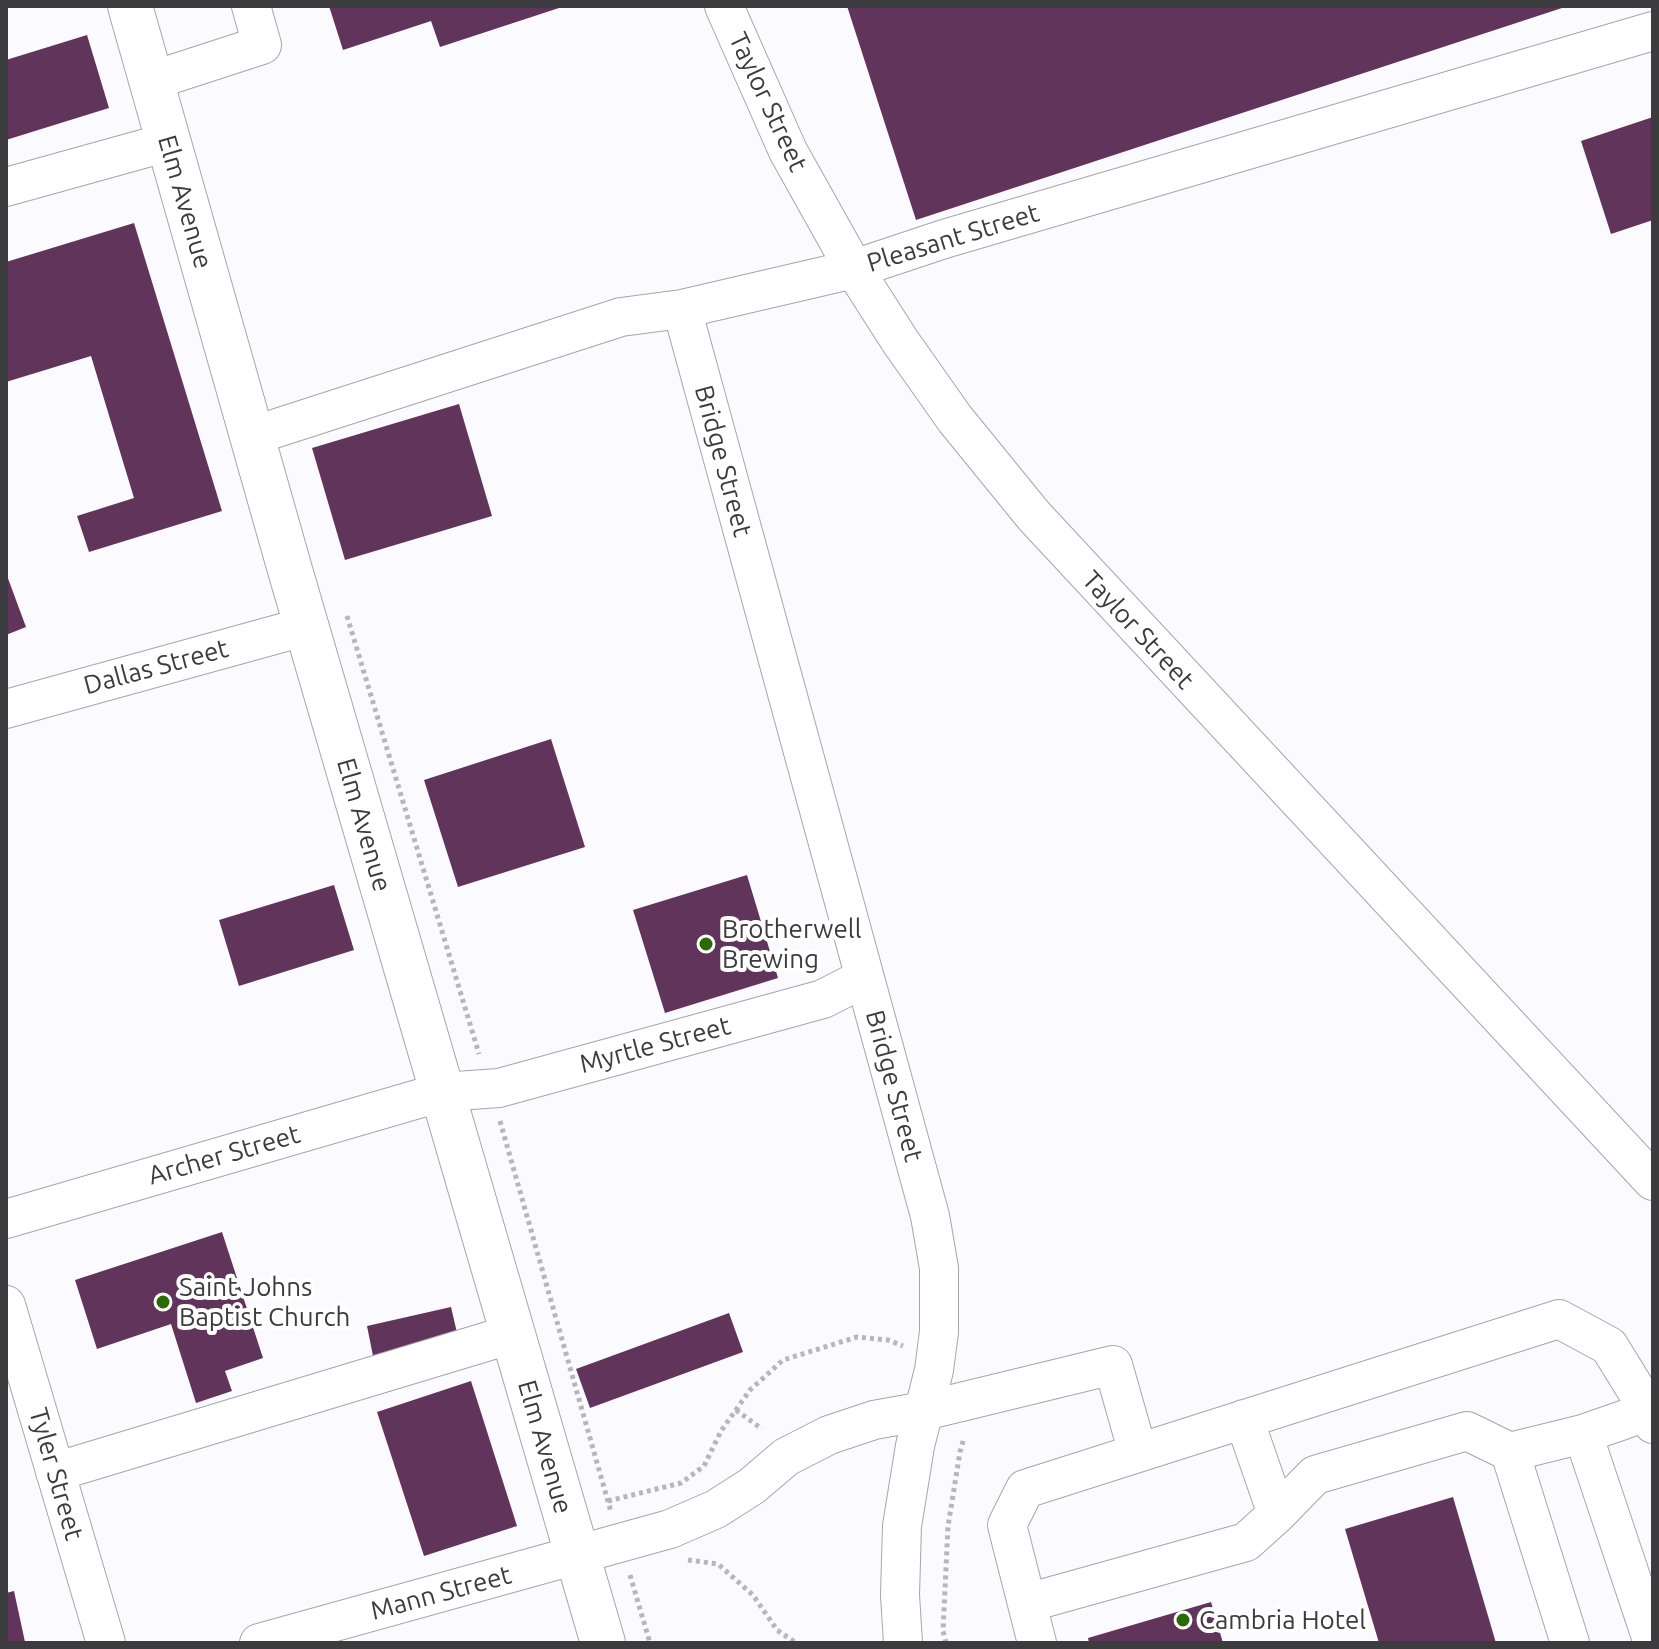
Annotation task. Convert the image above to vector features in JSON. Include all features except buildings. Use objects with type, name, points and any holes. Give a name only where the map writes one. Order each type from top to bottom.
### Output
[{"type":"main road","name":"Elm Avenue","points":[[130,6],[252,436],[327,621],[442,1092],[603,1643]]},
{"type":"street","points":[[151,81],[262,45],[251,6]]},
{"type":"street","name":"Taylor Street","points":[[724,6],[788,151],[854,269],[955,419],[1034,516],[1653,1181]]},
{"type":"street","name":"Pleasant Street","points":[[252,436],[621,317],[682,309],[854,269],[944,239],[1653,31]]},
{"type":"street","points":[[6,187],[168,142]]},
{"type":"street","name":"Bridge Street","points":[[682,309],[930,1216],[939,1268],[939,1332],[902,1526],[900,1595],[903,1643]]},
{"type":"street","name":"Dallas Street","points":[[6,709],[327,621]]},
{"type":"street","name":"Myrtle Street","points":[[442,1092],[490,1089],[823,999],[864,978]]},
{"type":"street","name":"Archer Street","points":[[6,1219],[442,1092]]},
{"type":"street","name":"Tyler Street","points":[[6,1305],[106,1643]]},
{"type":"street","points":[[1027,1603],[1246,1542],[1315,1475],[1467,1431],[1510,1452],[1652,1415],[1609,1346],[1559,1319],[1025,1489],[1007,1525],[1037,1643]]},
{"type":"street","points":[[55,1472],[512,1334]]},
{"type":"street","name":"Mann Street","points":[[259,1643],[576,1556],[630,1558],[670,1529],[716,1509],[752,1486],[786,1457],[829,1435],[874,1420],[924,1411],[1113,1365],[1138,1453]]},
{"type":"street","points":[[1244,1419],[1277,1514]]},
{"type":"street","points":[[1583,1434],[1653,1643]]},
{"type":"street","points":[[1510,1452],[1570,1643]]},
{"type":"path","points":[[327,621],[490,1089],[608,1501],[630,1558],[632,1584],[650,1643]]},
{"type":"path","points":[[681,1483],[704,1466],[721,1431],[750,1390],[783,1360],[857,1337],[888,1340],[909,1347]]},
{"type":"path","points":[[946,1643],[943,1631],[948,1526],[960,1452],[964,1439],[978,1425],[987,1422],[993,1395]]},
{"type":"path","points":[[736,1410],[762,1429]]},
{"type":"path","points":[[752,1437],[772,1422]]},
{"type":"path","points":[[608,1501],[681,1483],[710,1471]]},
{"type":"path","points":[[694,1555],[683,1560],[718,1564],[753,1595],[777,1630],[796,1643]]},
{"type":"path","points":[[630,1558],[632,1584]]},
{"type":"place","name":"Brotherwell Brewing","points":[[706,944]]},
{"type":"place","name":"Saint Johns Baptist Church","points":[[163,1302]]},
{"type":"place","name":"Cambria Hotel","points":[[1183,1620]]}]
